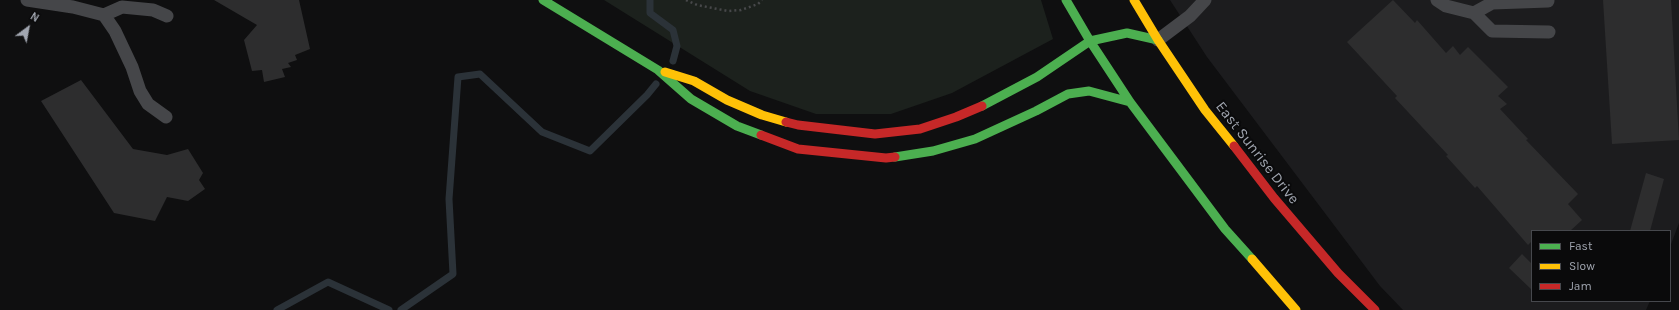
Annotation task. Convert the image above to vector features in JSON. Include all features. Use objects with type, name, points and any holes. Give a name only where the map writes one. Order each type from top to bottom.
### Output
[{"type":"street","points":[[543,0],[658,70],[691,99],[737,126],[798,149],[886,158],[933,152],[975,139],[1036,111],[1068,94],[1089,91],[1130,102]]},
{"type":"street","points":[[1066,0],[1090,41],[1130,102],[1225,229],[1296,310]]},
{"type":"street","name":"East Sunrise Drive","points":[[1134,0],[1158,40],[1205,110],[1274,198],[1338,273],[1375,310]]},
{"type":"street","points":[[658,70],[694,81],[727,100],[769,117],[798,125],[875,134],[920,129],[977,108],[1037,77],[1090,41],[1127,33],[1158,40]]},
{"type":"lane","points":[[27,0],[73,7],[104,15],[122,7],[153,10],[167,16]]},
{"type":"lane","points":[[1158,40],[1190,16],[1205,0]]},
{"type":"lane","points":[[1437,0],[1446,6],[1474,13],[1492,31],[1549,32]]},
{"type":"lane","points":[[1474,13],[1492,3],[1548,0]]},
{"type":"lane","points":[[104,15],[115,31],[132,67],[140,91],[148,104],[166,117]]},
{"type":"path","points":[[686,0],[697,5],[728,11],[741,10],[758,4],[762,0]]},
{"type":"shaded area","points":[[604,0],[1041,0],[1053,39],[952,93],[891,114],[816,114],[750,91]]},
{"type":"shaded area","points":[[1170,0],[1679,0],[1679,223],[1671,244],[1671,230],[1531,230],[1531,302],[1650,302],[1646,310],[1403,310],[1380,286],[1207,57]]},
{"type":"building","points":[[214,0],[299,0],[310,49],[295,55],[297,60],[288,63],[291,67],[282,69],[285,77],[264,82],[262,70],[252,71],[244,40],[257,25]]},
{"type":"building","points":[[1393,0],[1415,23],[1417,20],[1446,53],[1453,46],[1460,55],[1468,47],[1508,87],[1498,96],[1507,104],[1500,109],[1528,139],[1526,140],[1578,194],[1568,204],[1582,220],[1571,230],[1531,230],[1531,242],[1528,245],[1477,186],[1475,188],[1446,156],[1448,155],[1395,98],[1397,96],[1347,42]]},
{"type":"building","points":[[1603,0],[1671,0],[1679,140],[1612,144]]},
{"type":"building","points":[[81,80],[133,149],[167,155],[188,149],[203,173],[199,180],[205,189],[188,201],[167,197],[155,221],[114,213],[41,101]]},
{"type":"building","points":[[1646,173],[1664,179],[1650,230],[1630,230]]},
{"type":"building","points":[[1522,254],[1531,263],[1531,289],[1509,268]]},
{"type":"waterway","points":[[650,0],[650,13],[673,30],[677,46],[673,61]]},
{"type":"waterway","points":[[401,310],[453,274],[449,199],[458,77],[480,74],[542,132],[590,151],[647,95],[656,84]]},
{"type":"waterway","points":[[277,310],[328,282],[389,310]]},
{"type":"traffic: fast","points":[[543,0],[658,70],[691,99],[737,126],[761,135]]},
{"type":"traffic: fast","points":[[1066,0],[1090,41],[1130,102],[1225,229],[1252,259]]},
{"type":"traffic: fast","points":[[982,106],[1037,77],[1090,41],[1127,33],[1158,40]]},
{"type":"traffic: fast","points":[[895,157],[933,151],[975,139],[1036,111],[1068,94],[1089,91],[1130,102]]},
{"type":"traffic: slow","points":[[1134,0],[1158,40],[1205,110],[1234,146]]},
{"type":"traffic: slow","points":[[665,72],[694,81],[727,100],[762,115],[786,122]]},
{"type":"traffic: slow","points":[[1252,259],[1296,310]]},
{"type":"traffic: jam","points":[[786,122],[798,125],[875,134],[920,129],[956,117],[982,106]]},
{"type":"traffic: jam","points":[[761,135],[798,149],[886,158],[895,157]]},
{"type":"traffic: jam","points":[[1234,146],[1274,198],[1338,273],[1375,310]]}]
